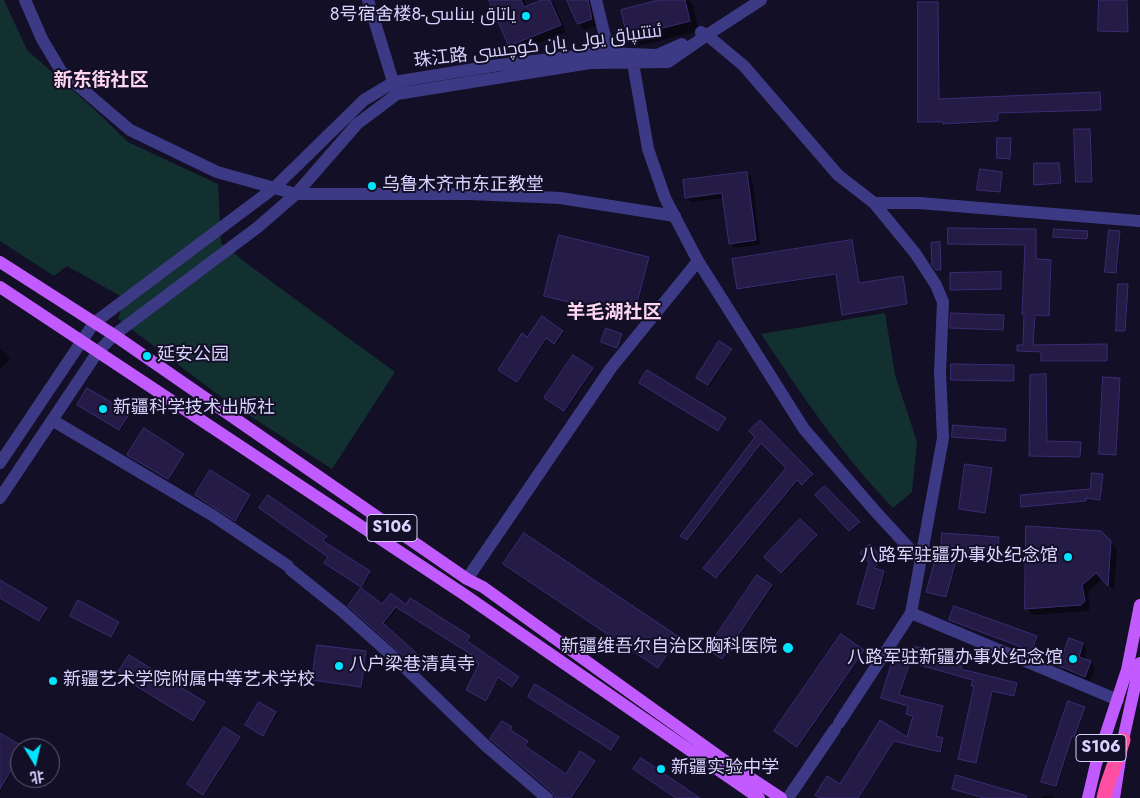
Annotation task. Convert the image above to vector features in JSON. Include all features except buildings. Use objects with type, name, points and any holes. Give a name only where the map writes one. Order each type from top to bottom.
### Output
[{"type":"highway","points":[[1108,794],[1123,740]]},
{"type":"main road","name":"S106","points":[[0,262],[114,335],[467,579],[483,587],[731,765],[781,798]]},
{"type":"main road","name":"S106","points":[[0,287],[462,593],[759,798]]},
{"type":"main road","name":"S106","points":[[1088,798],[1096,764],[1127,670],[1140,605]]},
{"type":"main road","name":"S106","points":[[1123,740],[1140,663]]},
{"type":"street","points":[[25,0],[42,39],[61,71],[130,130],[216,172],[296,194],[469,194],[560,198],[675,216]]},
{"type":"street","points":[[368,0],[395,88]]},
{"type":"street","points":[[596,0],[609,53]]},
{"type":"street","name":"珠江路 ئىتتىپاق يولى يان كوچىسى","points":[[0,498],[97,353],[114,335],[258,227],[296,194],[357,124],[395,88],[590,63],[668,62],[746,0]]},
{"type":"street","name":"珠江路 ئىتتىپاق يولى يان كوچىسى","points":[[0,463],[94,322],[274,188],[364,100],[395,88],[499,65],[609,53],[657,55],[672,50],[761,0]]},
{"type":"street","points":[[703,33],[744,66],[838,175],[874,203],[915,253],[936,285],[943,302],[940,372],[943,438],[911,614],[788,798]]},
{"type":"street","points":[[633,63],[648,148],[665,198],[698,261],[804,429],[920,560]]},
{"type":"street","points":[[874,203],[919,203],[1140,222]]},
{"type":"street","points":[[467,579],[611,368],[698,261]]},
{"type":"street","points":[[52,420],[212,515],[290,568],[342,610],[486,746],[547,798]]},
{"type":"street","points":[[911,614],[1118,700]]},
{"type":"green space","points":[[0,0],[4,0],[27,50],[94,109],[128,142],[218,184],[221,243],[395,372],[332,469],[221,397],[118,319],[124,298],[67,266],[54,276],[0,241]]},
{"type":"green space","points":[[885,313],[895,375],[917,442],[912,492],[893,508],[839,445],[761,334]]},
{"type":"place","name":"8号宿舍楼8-ياتاق بىناسى","points":[[526,16]]},
{"type":"place","name":"乌鲁木齐市东正教堂","points":[[372,186]]},
{"type":"place","name":"延安公园","points":[[147,356]]},
{"type":"place","name":"新疆科学技术出版社","points":[[103,409]]},
{"type":"place","name":"八路军驻疆办事处纪念馆","points":[[1068,557]]},
{"type":"place","name":"新疆维吾尔自治区胸科医院","points":[[788,648]]},
{"type":"place","name":"八路军驻新疆办事处纪念馆","points":[[1073,659]]},
{"type":"place","name":"八户梁巷清真寺","points":[[339,666]]},
{"type":"place","name":"新疆艺术学院附属中等艺术学校","points":[[53,681]]},
{"type":"place","name":"新疆实验中学","points":[[661,769]]},
{"type":"district","name":"新东街社区","points":[[101,81]]},
{"type":"district","name":"羊毛湖社区","points":[[614,313]]}]
